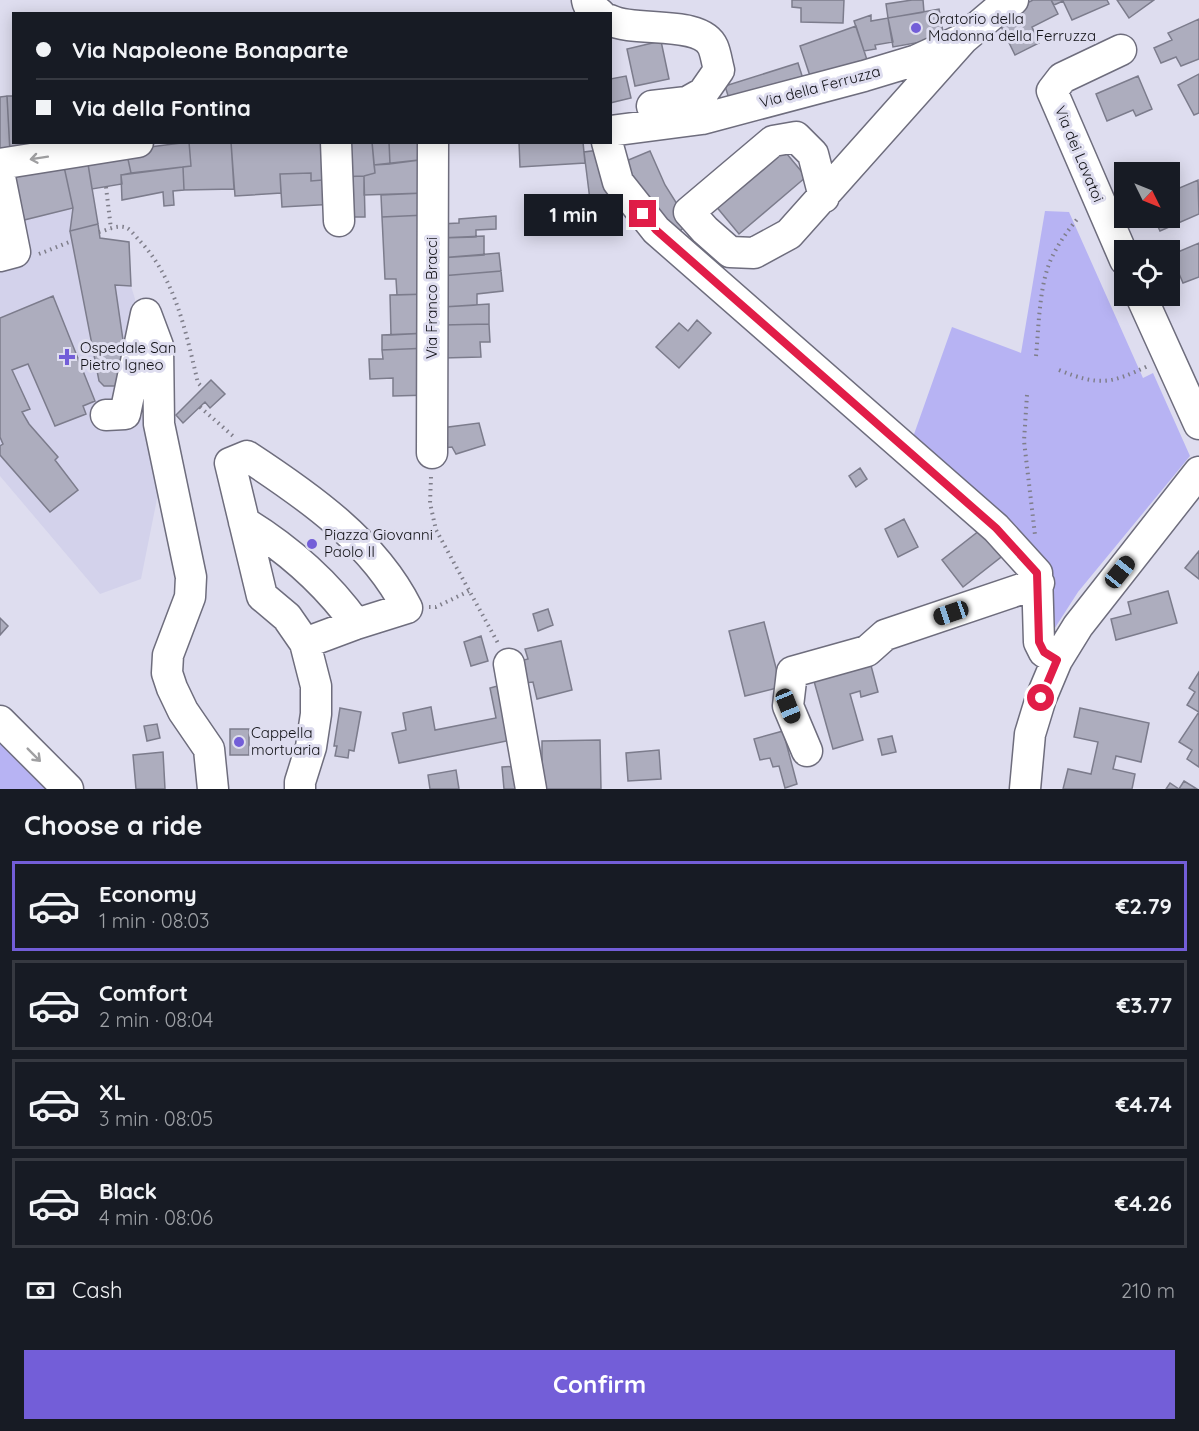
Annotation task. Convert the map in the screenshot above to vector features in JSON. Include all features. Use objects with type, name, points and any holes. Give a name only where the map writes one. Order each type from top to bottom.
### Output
[{"type":"street","points":[[587,0],[588,4],[598,12]]},
{"type":"street","name":"Via della Ferruzza","points":[[612,132],[702,119],[917,60],[963,39],[1002,6],[1013,0]]},
{"type":"street","points":[[612,21],[620,25],[664,27],[699,34],[712,45],[718,70],[703,93],[687,102],[612,111]]},
{"type":"street","points":[[824,197],[963,39]]},
{"type":"street","name":"Via dei Lavatoi","points":[[1116,240],[1052,91],[1062,78],[1121,50]]},
{"type":"street","points":[[0,164],[125,144]]},
{"type":"street","points":[[336,144],[339,221]]},
{"type":"street","name":"Via Franco Bracci","points":[[432,453],[433,144]]},
{"type":"street","points":[[608,144],[618,182],[656,230],[996,528],[1038,578],[1039,642],[1044,652],[1057,660]]},
{"type":"street","points":[[0,177],[15,252],[14,257]]},
{"type":"street","points":[[1145,306],[1199,424]]},
{"type":"street","points":[[105,415],[125,414],[146,314],[158,346],[159,424],[191,577],[190,597],[168,655],[167,673],[171,688],[183,711],[209,749],[213,789]]},
{"type":"street","points":[[300,789],[311,747],[316,714],[316,686],[305,643],[286,617],[262,596],[230,463],[247,456],[288,483],[338,523],[378,564],[398,590],[407,609],[356,624],[305,643]]},
{"type":"street","points":[[1025,789],[1030,734],[1041,698],[1057,660],[1078,626],[1199,472]]},
{"type":"street","points":[[244,522],[276,542],[311,571],[338,599],[356,624]]},
{"type":"street","points":[[807,751],[788,706],[792,672],[867,651],[885,635],[1038,578]]},
{"type":"street","points":[[509,664],[531,789]]},
{"type":"street","points":[[0,721],[68,789]]},
{"type":"path","points":[[106,187],[111,229]]},
{"type":"path","points":[[1036,356],[1044,280],[1052,257],[1065,234],[1097,196]]},
{"type":"path","points":[[14,257],[72,241]]},
{"type":"path","points":[[1059,370],[1096,382],[1120,379],[1168,357]]},
{"type":"path","points":[[1027,395],[1024,441],[1038,551],[1038,578]]},
{"type":"path","points":[[200,406],[237,440],[247,456]]},
{"type":"path","points":[[432,453],[430,503],[436,530],[509,664]]},
{"type":"path","points":[[407,609],[436,607],[469,591]]},
{"type":"shaded area","name":"Ospedale San Pietro Igneo","points":[[87,158],[100,238],[129,242],[131,286],[135,299],[131,417],[151,416],[160,484],[141,579],[100,594],[0,476],[0,261],[20,221]]},
{"type":"shaded area","points":[[1045,211],[1069,212],[1143,378],[1153,373],[1190,456],[1078,592],[1051,634],[1042,573],[913,437],[952,327],[1021,353]]},
{"type":"shaded area","points":[[0,733],[56,789],[0,789]]},
{"type":"building","points":[[792,0],[844,0],[843,23],[801,22],[801,8],[792,7]]},
{"type":"building","points":[[923,0],[924,12],[888,18],[886,4]]},
{"type":"building","points":[[1033,0],[1051,0],[1058,14],[1032,27],[1039,43],[1015,55],[997,18]]},
{"type":"building","points":[[1051,0],[1107,0],[1109,4],[1072,20],[1063,1],[1054,5]]},
{"type":"building","points":[[1117,0],[1154,0],[1129,18]]},
{"type":"building","name":"Oratorio della Madonna della Ferruzza","points":[[939,9],[944,38],[893,47],[888,18]]},
{"type":"building","points":[[871,15],[871,21],[888,18],[893,42],[875,45],[876,49],[864,51],[854,21]]},
{"type":"building","points":[[1199,19],[1199,59],[1181,66],[1176,57],[1161,63],[1154,48],[1172,40],[1168,33]]},
{"type":"building","points":[[856,26],[868,63],[812,82],[800,46]]},
{"type":"building","points":[[661,41],[669,79],[635,86],[627,49]]},
{"type":"building","points":[[798,63],[804,82],[731,105],[725,86]]},
{"type":"building","points":[[1199,74],[1199,113],[1194,115],[1178,85]]},
{"type":"building","points":[[626,76],[631,98],[612,103],[612,79]]},
{"type":"building","points":[[1138,76],[1152,109],[1136,116],[1133,110],[1107,121],[1096,94]]},
{"type":"building","points":[[7,96],[10,152],[0,154],[0,97]]},
{"type":"building","points":[[7,96],[12,96],[12,144],[37,144],[38,147],[10,152]]},
{"type":"building","points":[[189,144],[191,166],[131,173],[126,150]]},
{"type":"building","points":[[189,144],[231,144],[234,189],[184,190],[183,167],[191,166]]},
{"type":"building","points":[[231,144],[333,144],[335,179],[311,181],[311,173],[280,174],[281,193],[235,196]]},
{"type":"building","points":[[333,144],[372,144],[375,173],[364,176],[335,177]]},
{"type":"building","points":[[372,144],[389,144],[390,164],[374,165]]},
{"type":"building","points":[[389,144],[427,144],[427,159],[390,164]]},
{"type":"building","points":[[519,144],[583,144],[585,163],[520,167]]},
{"type":"building","points":[[782,148],[806,177],[739,234],[715,205]]},
{"type":"building","points":[[607,149],[615,196],[590,200],[584,152]]},
{"type":"building","points":[[126,150],[131,173],[121,175],[122,184],[92,189],[87,158]]},
{"type":"building","points":[[650,151],[665,185],[689,223],[674,236],[621,163]]},
{"type":"building","points":[[87,158],[98,224],[70,231],[73,208],[63,162]]},
{"type":"building","points":[[427,159],[425,193],[364,195],[364,176],[375,173],[374,165]]},
{"type":"building","points":[[63,162],[73,208],[20,221],[8,172]]},
{"type":"building","points":[[183,167],[184,190],[173,191],[174,205],[164,206],[163,192],[122,200],[121,175]]},
{"type":"building","points":[[311,173],[311,181],[335,179],[336,204],[282,207],[280,174]]},
{"type":"building","points":[[364,176],[365,217],[336,217],[335,177]]},
{"type":"building","points":[[1198,180],[1199,214],[1180,222],[1180,188]]},
{"type":"building","points":[[425,193],[426,215],[382,217],[381,195]]},
{"type":"building","points":[[426,215],[428,294],[397,295],[396,279],[385,279],[382,217]]},
{"type":"building","points":[[496,216],[496,229],[476,230],[476,237],[440,238],[440,224],[459,223],[459,219]]},
{"type":"building","points":[[98,224],[100,238],[129,242],[131,286],[115,285],[123,340],[119,386],[104,386],[99,381],[70,231]]},
{"type":"building","points":[[484,236],[484,255],[440,258],[440,238]]},
{"type":"building","points":[[1199,243],[1199,277],[1183,283],[1180,276],[1180,251]]},
{"type":"building","points":[[499,253],[501,271],[441,276],[440,258]]},
{"type":"building","points":[[501,271],[503,291],[477,294],[477,305],[443,307],[441,276]]},
{"type":"building","points":[[428,294],[428,333],[391,335],[390,295]]},
{"type":"building","points":[[53,296],[95,401],[83,406],[86,414],[55,426],[28,364],[12,370],[30,409],[22,412],[29,424],[58,457],[55,460],[78,490],[50,512],[0,455],[0,446],[3,444],[0,437],[0,318]]},
{"type":"building","points":[[489,304],[489,324],[443,325],[443,307]]},
{"type":"building","points":[[697,320],[711,333],[679,368],[656,347],[679,323],[688,331]]},
{"type":"building","points":[[489,324],[490,342],[480,342],[481,357],[443,358],[443,325]]},
{"type":"building","points":[[428,333],[429,348],[382,350],[382,335]]},
{"type":"building","points":[[429,348],[430,395],[393,396],[393,378],[370,379],[369,359],[383,359],[382,350]]},
{"type":"building","points":[[211,380],[225,394],[210,408],[205,402],[183,423],[176,415]]},
{"type":"building","points":[[479,423],[485,445],[456,454],[452,447],[441,448],[441,428]]},
{"type":"building","points":[[860,468],[867,479],[856,487],[849,476]]},
{"type":"building","points":[[904,519],[918,547],[898,557],[885,529]]},
{"type":"building","points":[[989,523],[1010,550],[963,587],[942,560]]},
{"type":"building","points":[[1199,551],[1199,579],[1185,568]]},
{"type":"building","points":[[1168,591],[1177,623],[1116,640],[1111,619],[1131,614],[1128,602]]},
{"type":"building","points":[[548,609],[553,625],[538,631],[533,614]]},
{"type":"building","points":[[0,618],[8,626],[0,635]]},
{"type":"building","points":[[764,622],[781,687],[745,696],[729,631]]},
{"type":"building","points":[[481,636],[488,661],[471,666],[464,642]]},
{"type":"building","points":[[561,641],[572,690],[537,699],[533,682],[525,683],[520,661],[528,659],[525,649]]},
{"type":"building","points":[[869,658],[878,692],[861,697],[860,691],[850,694],[863,740],[833,749],[812,674]]},
{"type":"building","points":[[1199,672],[1199,712],[1187,705],[1195,692],[1189,688]]},
{"type":"building","points":[[505,684],[516,739],[399,763],[392,733],[406,730],[403,713],[431,707],[435,730],[496,718],[490,688]]},
{"type":"building","points":[[340,708],[361,712],[354,751],[349,750],[348,758],[335,756],[337,746],[334,746]]},
{"type":"building","points":[[1080,708],[1149,723],[1141,762],[1116,756],[1113,769],[1135,774],[1132,789],[1063,789],[1068,769],[1091,774],[1098,742],[1074,737]]},
{"type":"building","points":[[1199,712],[1199,767],[1187,759],[1192,750],[1179,742]]},
{"type":"building","points":[[157,724],[160,738],[147,741],[144,726]]},
{"type":"building","name":"Cappella mortuaria","points":[[230,729],[249,729],[249,755],[230,755]]},
{"type":"building","points":[[783,731],[797,784],[785,788],[779,766],[773,767],[770,758],[760,760],[754,739]]},
{"type":"building","points":[[892,736],[896,752],[882,755],[878,739]]},
{"type":"building","points":[[600,740],[601,789],[542,789],[542,741]]},
{"type":"building","points":[[659,750],[661,779],[628,781],[626,753]]},
{"type":"building","points":[[163,752],[165,789],[136,789],[133,755]]},
{"type":"building","points":[[520,766],[526,789],[504,789],[502,767]]},
{"type":"building","points":[[456,770],[459,789],[430,789],[428,775]]},
{"type":"building","points":[[1184,781],[1197,789],[1179,789]]},
{"type":"building","points":[[1170,783],[1179,789],[1166,789]]},
{"type":"place","name":"Oratorio della Madonna della Ferruzza","points":[[916,28]]},
{"type":"place","name":"Ospedale San Pietro Igneo","points":[[67,357]]},
{"type":"place","name":"Piazza Giovanni Paolo II","points":[[312,544]]},
{"type":"place","name":"Cappella mortuaria","points":[[239,742]]},
{"type":"route","points":[[643,214],[656,230],[996,528],[1037,573],[1039,642],[1044,652],[1057,660],[1041,698]]}]
